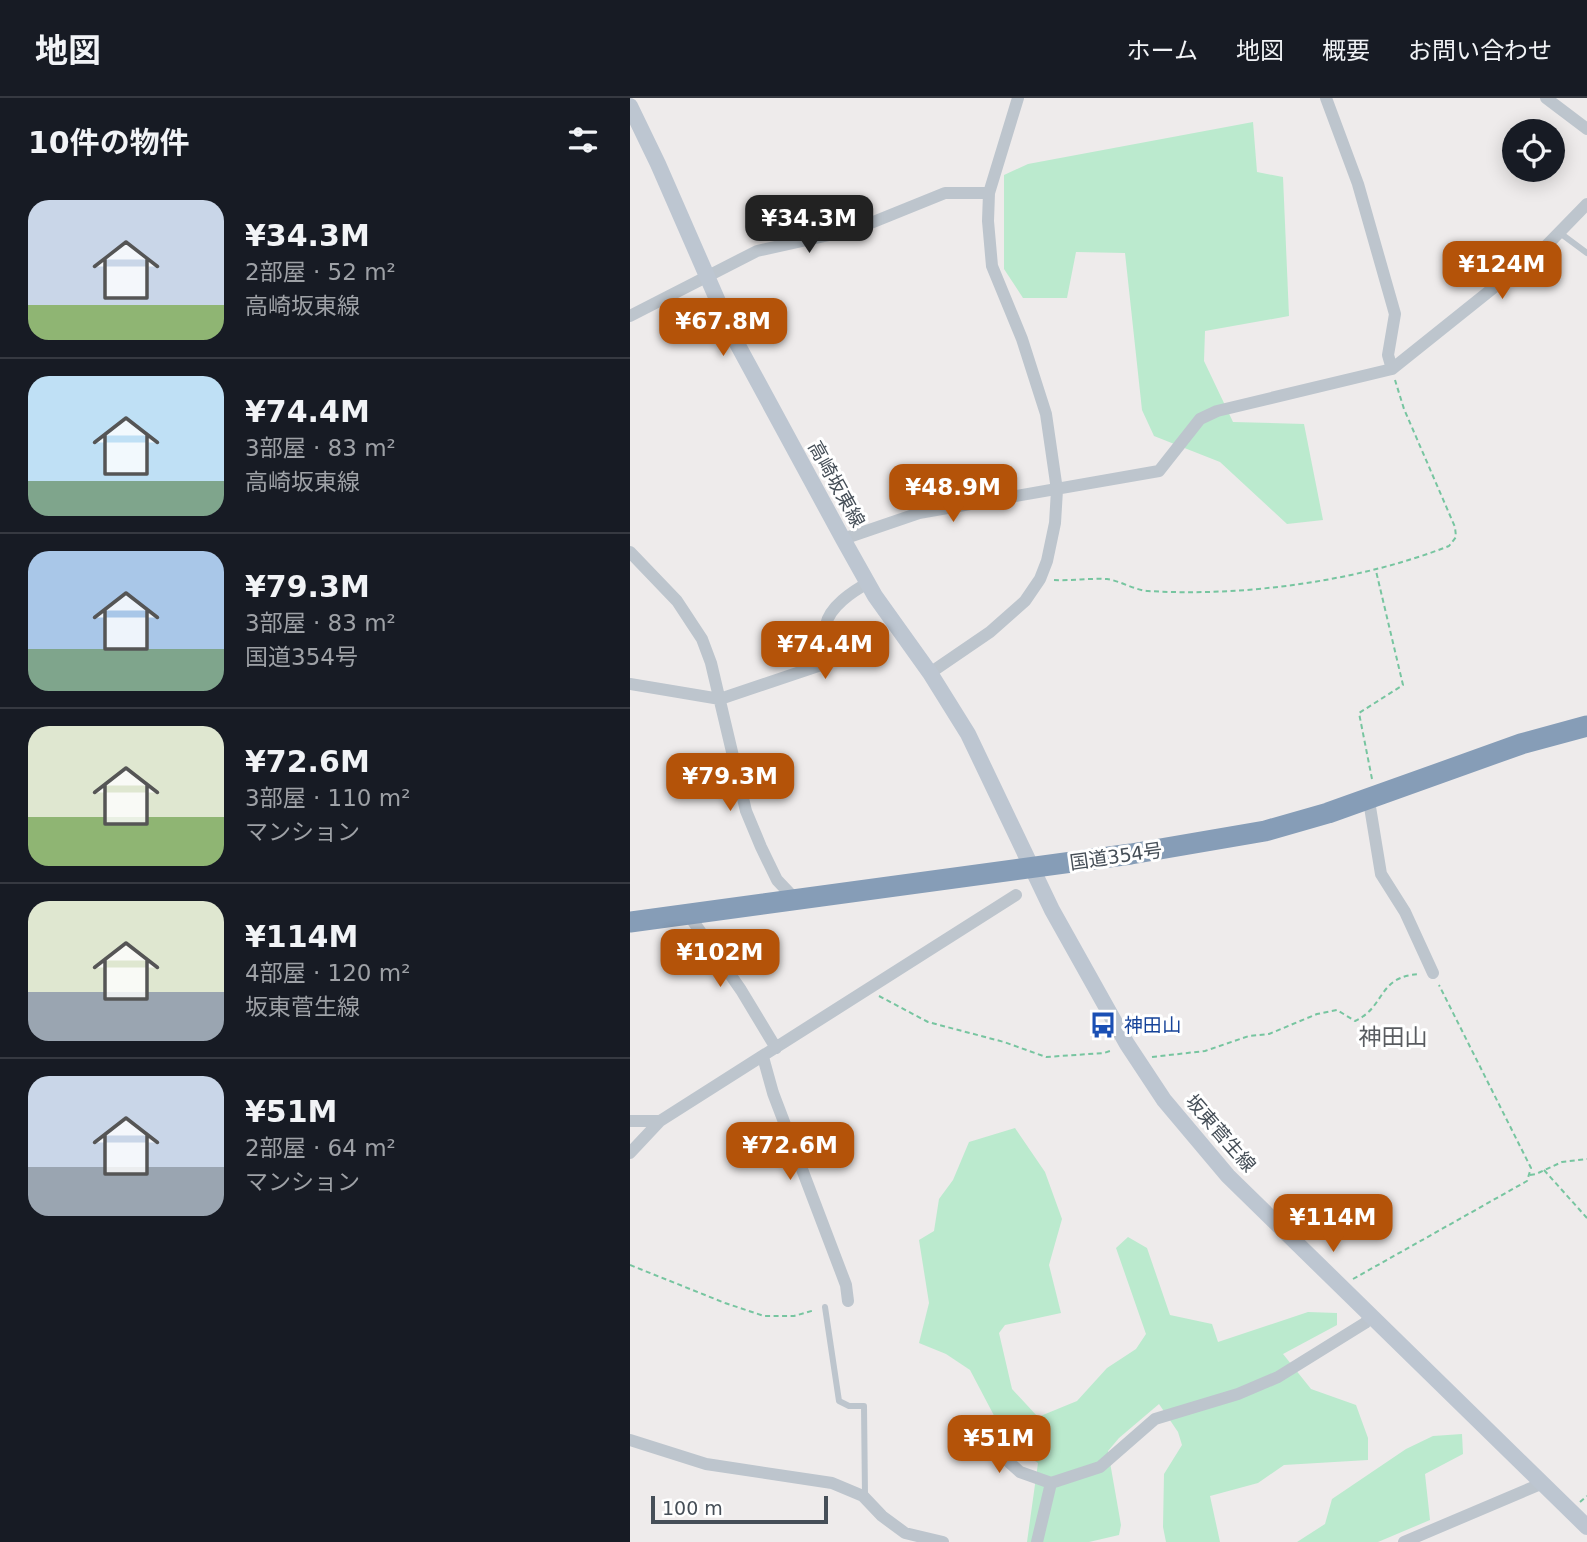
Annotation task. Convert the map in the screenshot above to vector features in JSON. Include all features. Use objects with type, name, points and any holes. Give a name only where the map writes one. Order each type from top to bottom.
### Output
[{"type":"highway","name":"国道354号","points":[[630,922],[1166,849],[1265,831],[1328,813],[1521,744],[1587,726]]},
{"type":"main road","name":"高崎坂東線","points":[[630,106],[734,338],[868,583],[930,673],[973,744],[1033,868]]},
{"type":"main road","name":"坂東菅生線","points":[[1033,868],[1085,972],[1127,1044],[1192,1135],[1228,1176],[1587,1527]]},
{"type":"street","points":[[930,673],[990,632],[1024,601],[1040,579],[1047,561],[1055,523],[1057,490],[1046,414],[1021,339],[992,266],[988,221],[989,193],[1018,98]]},
{"type":"street","points":[[1326,98],[1358,184],[1395,314],[1388,355],[1392,369]]},
{"type":"street","points":[[1546,98],[1587,130]]},
{"type":"street","points":[[630,316],[707,274],[757,251],[856,229],[945,193],[989,193]]},
{"type":"street","points":[[843,540],[919,513],[1159,471],[1200,419],[1216,411],[1392,369],[1560,233],[1587,204]]},
{"type":"street","points":[[630,552],[677,601],[702,639],[711,663],[746,811],[778,880],[796,900]]},
{"type":"street","points":[[630,684],[720,699],[818,666],[825,658],[825,624],[830,614],[853,591],[868,583]]},
{"type":"street","points":[[1371,797],[1370,807],[1381,874],[1405,912],[1433,972]]},
{"type":"street","points":[[630,1153],[660,1121],[1016,895]]},
{"type":"street","points":[[688,914],[741,990],[776,1048]]},
{"type":"street","points":[[763,1057],[773,1093],[846,1285],[848,1301]]},
{"type":"street","points":[[630,1121],[660,1121]]},
{"type":"street","points":[[984,1424],[998,1451],[1020,1472],[1051,1483],[1100,1467],[1155,1419],[1238,1394],[1278,1377],[1365,1323],[1372,1315]]},
{"type":"street","points":[[630,1440],[706,1464],[832,1483],[865,1499],[905,1533],[943,1542]]},
{"type":"street","points":[[1037,1542],[1051,1483]]},
{"type":"street","points":[[1404,1542],[1543,1483]]},
{"type":"lane","points":[[1560,233],[1587,253]]},
{"type":"lane","points":[[825,1307],[839,1401],[849,1406],[864,1406],[865,1499]]},
{"type":"path","points":[[1040,579],[1108,579],[1144,590],[1183,592],[1263,588],[1376,570],[1449,545],[1456,537],[1455,527],[1404,409],[1392,369]]},
{"type":"path","points":[[1371,797],[1371,765],[1359,713],[1403,685],[1376,570]]},
{"type":"path","points":[[1137,1059],[1205,1051],[1249,1037],[1269,1034],[1317,1014],[1337,1010],[1355,1021],[1370,1013],[1382,993],[1395,980],[1407,974],[1433,972],[1531,1168],[1529,1175],[1527,1181],[1340,1287]]},
{"type":"path","points":[[868,989],[928,1022],[1004,1042],[1046,1058],[1104,1053],[1127,1044]]},
{"type":"path","points":[[1529,1175],[1562,1162],[1587,1159]]},
{"type":"path","points":[[1544,1170],[1587,1218]]},
{"type":"path","points":[[630,1265],[764,1316],[794,1316],[825,1307]]},
{"type":"green space","points":[[1253,122],[1257,172],[1283,177],[1289,316],[1205,331],[1204,361],[1233,422],[1304,424],[1323,520],[1287,524],[1220,462],[1154,436],[1142,410],[1125,253],[1076,252],[1067,298],[1023,298],[1004,269],[1004,175],[1028,164]]},
{"type":"green space","points":[[1015,1128],[1045,1172],[1062,1219],[1049,1265],[1061,1313],[1005,1325],[999,1333],[1012,1389],[1038,1417],[1077,1401],[1107,1368],[1136,1349],[1146,1334],[1116,1248],[1128,1237],[1147,1248],[1170,1315],[1212,1324],[1218,1342],[1308,1312],[1337,1313],[1337,1325],[1283,1354],[1311,1389],[1356,1405],[1368,1438],[1368,1460],[1284,1465],[1258,1483],[1210,1496],[1220,1542],[1166,1542],[1163,1527],[1164,1474],[1182,1445],[1178,1432],[1159,1404],[1119,1438],[1108,1451],[1121,1525],[1119,1535],[1089,1542],[1027,1542],[1038,1463],[1009,1444],[970,1370],[946,1354],[919,1343],[929,1303],[919,1240],[934,1231],[939,1199],[953,1180],[969,1142]]},
{"type":"green space","points":[[1462,1434],[1463,1454],[1425,1474],[1430,1520],[1378,1542],[1297,1542],[1325,1524],[1332,1499],[1406,1449],[1433,1436]]},
{"type":"place","name":"神田山","points":[[1103,1025]]},
{"type":"district","name":"神田山","points":[[1393,1037]]}]
